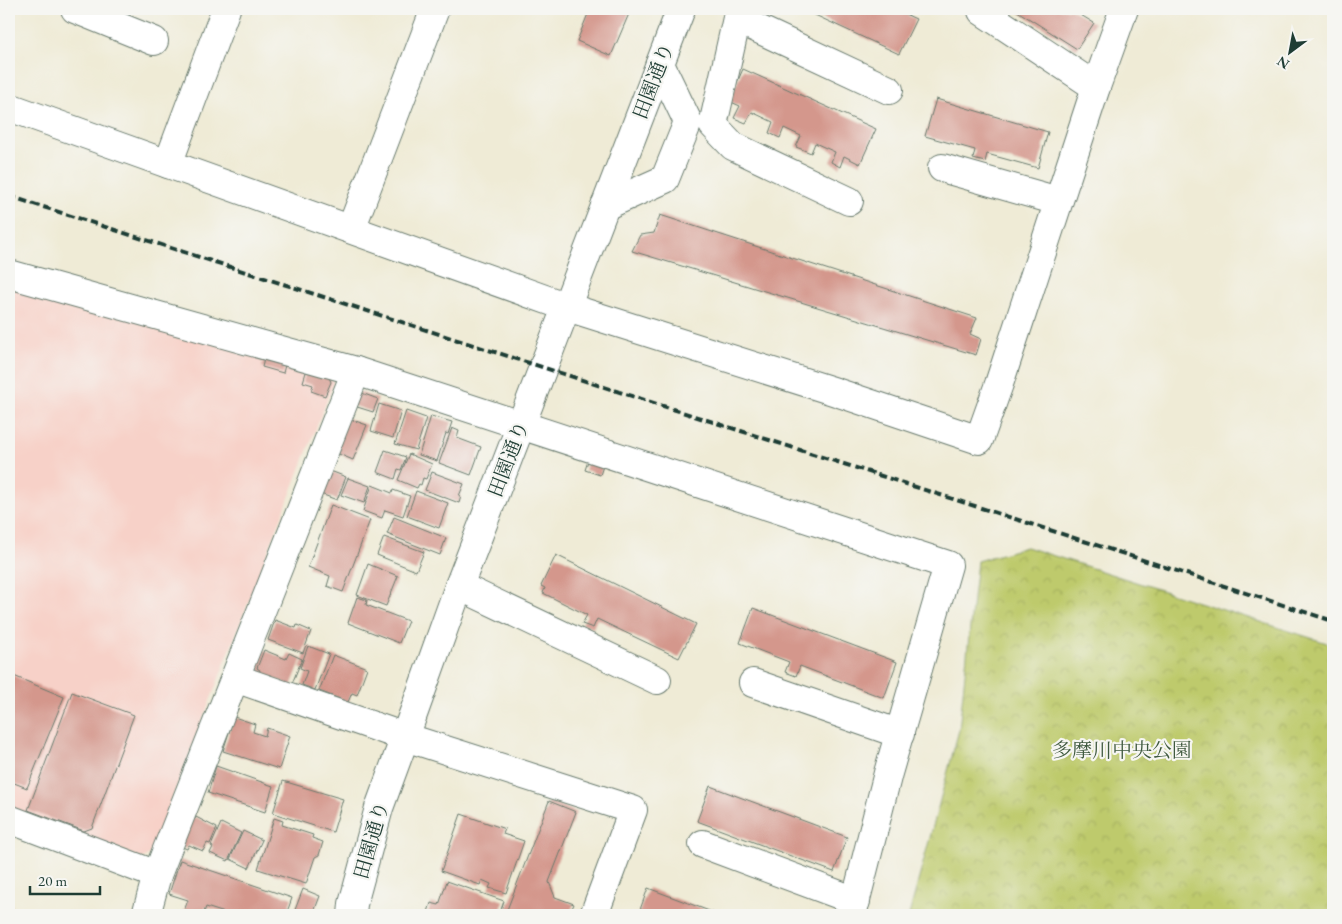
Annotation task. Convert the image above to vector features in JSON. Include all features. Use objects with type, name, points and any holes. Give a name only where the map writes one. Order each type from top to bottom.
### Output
[{"type":"street","points":[[75,9],[154,41]]},
{"type":"street","points":[[168,164],[226,9]]},
{"type":"street","points":[[351,230],[435,9]]},
{"type":"street","name":"田園通り","points":[[352,915],[353,904],[378,808],[406,737],[459,586],[681,9]]},
{"type":"street","points":[[9,107],[567,307],[834,391],[979,440],[1096,87],[1124,9]]},
{"type":"street","points":[[982,11],[1096,87]]},
{"type":"street","points":[[849,201],[733,146],[713,125],[738,14],[889,90]]},
{"type":"street","points":[[605,206],[666,179],[688,122],[660,64]]},
{"type":"street","points":[[942,168],[1058,201]]},
{"type":"street","points":[[9,274],[356,371],[948,565],[888,773],[854,908],[703,844]]},
{"type":"street","points":[[146,915],[157,875],[356,371]]},
{"type":"street","points":[[459,586],[657,680]]},
{"type":"street","points":[[235,678],[406,737],[632,810],[594,915]]},
{"type":"street","points":[[753,683],[900,734]]},
{"type":"street","points":[[9,819],[157,875]]},
{"type":"shaded area","points":[[9,283],[328,372],[334,382],[151,853],[142,859],[9,808]]},
{"type":"green space","name":"多摩川中央公園","points":[[1026,547],[1333,645],[1333,915],[909,915],[959,730],[977,561]]},
{"type":"building","points":[[590,9],[631,9],[611,56],[577,41]]},
{"type":"building","points":[[802,9],[894,9],[916,19],[899,54]]},
{"type":"building","points":[[1014,9],[1071,9],[1094,23],[1077,49]]},
{"type":"building","points":[[743,69],[876,129],[860,164],[844,156],[840,167],[831,162],[835,152],[815,143],[811,153],[796,147],[801,136],[784,128],[780,138],[769,133],[773,122],[752,112],[746,123],[734,118],[740,106],[729,101]]},
{"type":"building","points":[[936,99],[1048,132],[1038,168],[987,154],[985,162],[973,159],[975,150],[925,136]]},
{"type":"building","points":[[660,215],[977,318],[970,334],[981,339],[976,355],[632,251],[640,235],[654,233]]},
{"type":"building","points":[[264,359],[285,365],[283,373],[262,367]]},
{"type":"building","points":[[307,369],[327,373],[331,382],[325,396],[311,391],[313,385],[303,382]]},
{"type":"building","points":[[359,392],[378,399],[373,412],[351,405]]},
{"type":"building","points":[[379,404],[401,411],[393,438],[371,431]]},
{"type":"building","points":[[406,411],[426,418],[416,450],[395,444]]},
{"type":"building","points":[[431,416],[452,422],[448,434],[446,433],[437,461],[419,455]]},
{"type":"building","points":[[347,418],[367,425],[353,460],[334,452]]},
{"type":"building","points":[[452,428],[459,431],[457,438],[481,447],[471,475],[439,463]]},
{"type":"building","points":[[385,450],[406,457],[401,470],[398,469],[395,479],[377,472]]},
{"type":"building","points":[[409,454],[432,464],[426,479],[423,478],[421,485],[419,484],[417,488],[398,480]]},
{"type":"building","points":[[589,458],[604,463],[600,475],[585,470]]},
{"type":"building","points":[[333,472],[346,477],[337,500],[318,493],[324,476]]},
{"type":"building","points":[[432,472],[464,484],[459,496],[461,496],[459,503],[425,490]]},
{"type":"building","points":[[348,478],[370,486],[364,503],[341,495]]},
{"type":"building","points":[[372,485],[392,493],[393,490],[410,496],[403,516],[385,510],[382,518],[363,511]]},
{"type":"building","points":[[416,491],[448,503],[439,528],[407,516]]},
{"type":"building","points":[[331,505],[370,520],[343,592],[327,586],[330,576],[308,567]]},
{"type":"building","points":[[394,517],[446,538],[440,555],[387,534]]},
{"type":"building","points":[[384,537],[424,552],[416,571],[377,555]]},
{"type":"building","points":[[556,555],[696,624],[679,658],[597,619],[593,628],[582,624],[587,615],[543,593],[545,588],[541,586]]},
{"type":"building","points":[[368,564],[398,576],[386,606],[357,595]]},
{"type":"building","points":[[357,597],[367,600],[366,605],[408,621],[399,643],[348,623]]},
{"type":"building","points":[[753,608],[897,662],[884,698],[800,666],[796,676],[785,672],[789,662],[740,643]]},
{"type":"building","points":[[275,620],[296,628],[297,625],[311,631],[303,653],[268,640]]},
{"type":"building","points":[[308,646],[329,654],[315,690],[302,685],[307,671],[300,668]]},
{"type":"building","points":[[264,650],[286,659],[289,653],[302,659],[291,686],[259,673],[260,670],[257,668]]},
{"type":"building","points":[[333,655],[367,668],[357,695],[352,693],[348,702],[319,691]]},
{"type":"building","points":[[9,674],[64,697],[27,788],[9,781]]},
{"type":"building","points":[[72,692],[134,715],[92,828],[84,831],[28,810]]},
{"type":"building","points":[[234,717],[255,724],[253,732],[265,736],[267,728],[290,736],[279,769],[223,751]]},
{"type":"building","points":[[216,766],[273,786],[265,812],[208,793]]},
{"type":"building","points":[[283,781],[343,799],[333,832],[273,813]]},
{"type":"building","points":[[710,786],[847,837],[834,872],[697,821]]},
{"type":"building","points":[[549,801],[576,812],[549,882],[555,897],[574,904],[569,915],[505,915]]},
{"type":"building","points":[[461,814],[505,829],[503,834],[524,841],[506,893],[489,888],[491,884],[482,880],[480,885],[441,871]]},
{"type":"building","points":[[190,817],[195,819],[196,817],[217,828],[210,844],[207,843],[203,851],[189,845],[187,849],[180,846]]},
{"type":"building","points":[[274,818],[283,821],[282,825],[313,835],[312,838],[323,842],[319,855],[315,857],[306,884],[258,869]]},
{"type":"building","points":[[221,823],[241,833],[228,861],[210,853]]},
{"type":"building","points":[[243,831],[262,840],[249,868],[230,859]]},
{"type":"building","points":[[180,860],[292,898],[286,915],[231,915],[206,907],[203,915],[184,911],[188,900],[169,894]]},
{"type":"building","points":[[447,881],[504,901],[499,915],[427,915],[431,903],[439,905]]},
{"type":"building","points":[[648,888],[720,915],[638,915]]},
{"type":"building","points":[[303,889],[320,896],[314,912],[317,913],[316,915],[293,915]]},
{"type":"building","points":[[9,896],[14,915],[9,915]]},
{"type":"railway","points":[[9,196],[1333,621]]}]
